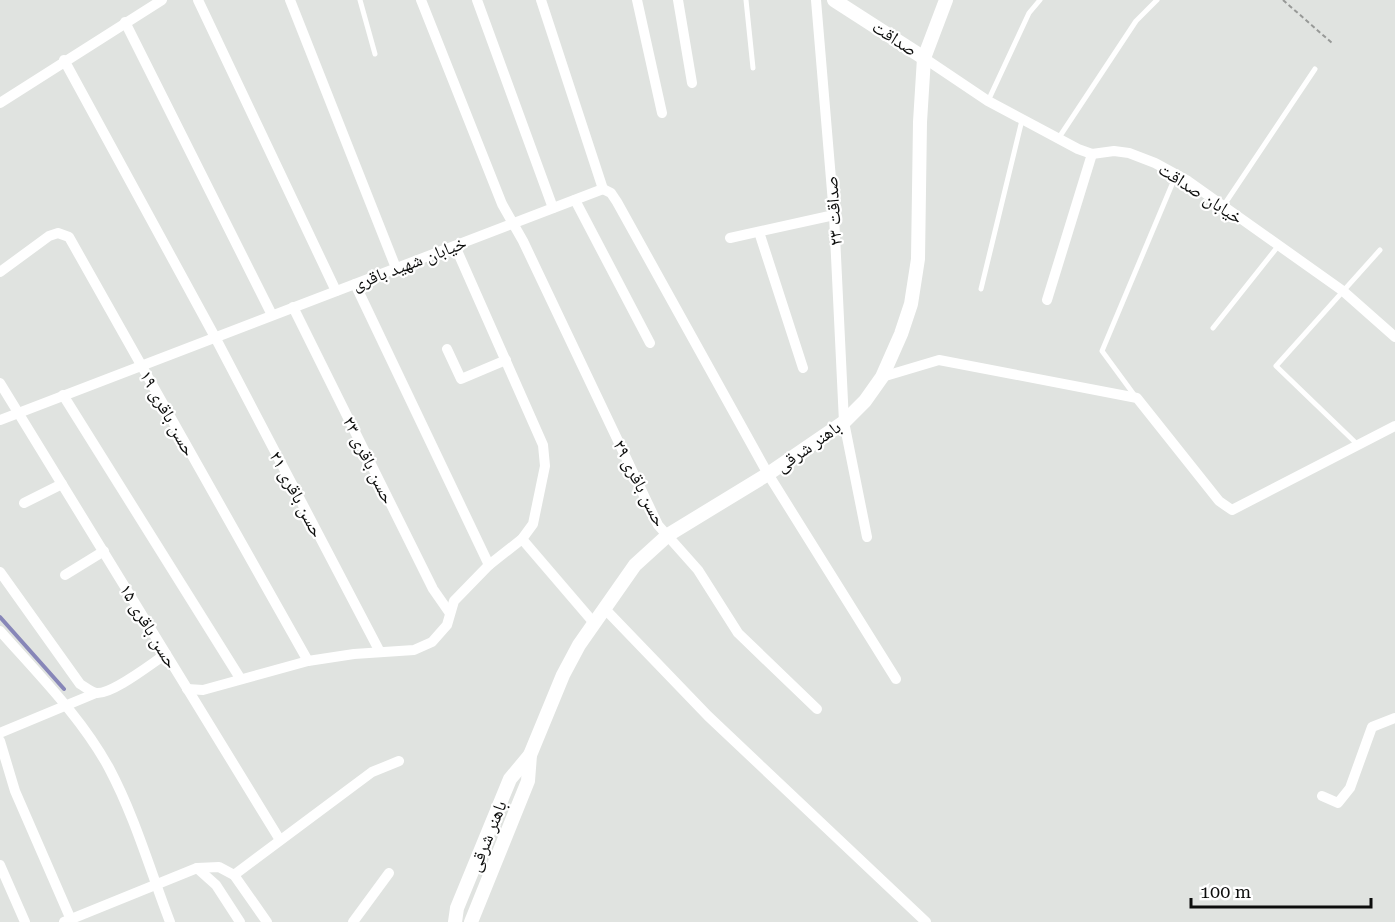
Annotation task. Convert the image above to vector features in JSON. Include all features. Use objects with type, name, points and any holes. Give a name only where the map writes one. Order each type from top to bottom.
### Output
[{"type":"street","points":[[0,103],[64,60],[162,0]]},
{"type":"street","points":[[198,0],[336,291]]},
{"type":"street","points":[[290,0],[396,268]]},
{"type":"street","name":"حسن باقری ۲۹","points":[[421,0],[502,204],[658,525],[698,570],[738,633],[817,709]]},
{"type":"street","points":[[477,0],[554,208]]},
{"type":"street","points":[[541,0],[603,189],[611,193],[617,202],[768,474],[896,679]]},
{"type":"street","points":[[637,0],[662,112]]},
{"type":"street","points":[[678,0],[692,83]]},
{"type":"street","name":"صداقت ۲۳","points":[[816,0],[834,215],[844,422],[867,537]]},
{"type":"street","name":"صداقت","points":[[834,0],[924,58]]},
{"type":"street","name":"باهنر شرقی","points":[[454,922],[457,908],[510,779],[530,755],[563,675],[594,623],[635,565],[668,536],[768,474],[844,422],[865,401],[882,377],[911,304],[918,259],[920,122],[924,58],[946,0]]},
{"type":"street","points":[[125,22],[272,315]]},
{"type":"street","name":"خیابان صداقت","points":[[924,58],[988,101],[1058,139],[1092,154],[1114,151],[1129,153],[1176,175],[1224,205],[1343,291],[1395,337]]},
{"type":"street","name":"حسن باقری ۲۱","points":[[64,60],[215,337],[380,652]]},
{"type":"street","points":[[1047,300],[1092,154]]},
{"type":"street","name":"خیابان شهید باقری","points":[[19,412],[603,189]]},
{"type":"street","points":[[575,200],[650,343]]},
{"type":"street","points":[[730,238],[834,215]]},
{"type":"street","points":[[759,232],[803,368]]},
{"type":"street","name":"حسن باقری ۱۹","points":[[0,272],[49,236],[64,233],[69,237],[308,661]]},
{"type":"street","points":[[187,689],[203,690],[308,661],[414,650],[432,642],[447,625],[454,601],[489,565],[522,539],[537,513],[545,455],[455,246]]},
{"type":"street","points":[[355,284],[489,565]]},
{"type":"street","name":"حسن باقری ۲۳","points":[[293,307],[433,589],[449,612]]},
{"type":"street","points":[[447,349],[461,379],[506,360]]},
{"type":"street","points":[[882,377],[939,360],[1137,398],[1219,501],[1232,510],[1395,426]]},
{"type":"street","name":"حسن باقری ۱۵","points":[[0,383],[280,840]]},
{"type":"street","points":[[63,395],[240,678]]},
{"type":"street","points":[[0,420],[19,412]]},
{"type":"street","points":[[24,503],[62,484]]},
{"type":"street","points":[[522,539],[594,623]]},
{"type":"street","points":[[65,575],[104,551]]},
{"type":"street","points":[[0,572],[80,684],[96,693]]},
{"type":"street","points":[[605,609],[708,716],[926,922]]},
{"type":"street","points":[[0,631],[66,707],[108,766],[138,828],[170,922]]},
{"type":"street","points":[[0,732],[96,693],[112,690],[166,654]]},
{"type":"street","points":[[1322,796],[1338,803],[1350,788],[1372,727],[1395,718]]},
{"type":"street","points":[[0,741],[15,791],[69,921],[197,868],[219,867],[234,875],[267,922]]},
{"type":"street","name":"باهنر شرقی","points":[[471,922],[528,781],[530,755]]},
{"type":"street","points":[[234,875],[372,772],[399,761]]},
{"type":"street","points":[[0,865],[25,922]]},
{"type":"street","points":[[197,868],[216,885],[240,922]]},
{"type":"street","points":[[352,922],[389,873]]},
{"type":"lane","points":[[360,0],[375,54]]},
{"type":"lane","points":[[746,0],[753,68]]},
{"type":"lane","points":[[988,101],[1029,13],[1040,0]]},
{"type":"lane","points":[[1058,139],[1136,21],[1157,0]]},
{"type":"lane","points":[[1224,205],[1315,69]]},
{"type":"lane","points":[[981,289],[1023,120]]},
{"type":"lane","points":[[1137,398],[1102,351],[1176,175]]},
{"type":"lane","points":[[1213,328],[1279,245]]},
{"type":"lane","points":[[1358,445],[1276,366],[1380,250]]},
{"type":"path","points":[[1283,0],[1332,43]]},
{"type":"waterway","points":[[0,617],[64,689]]}]
